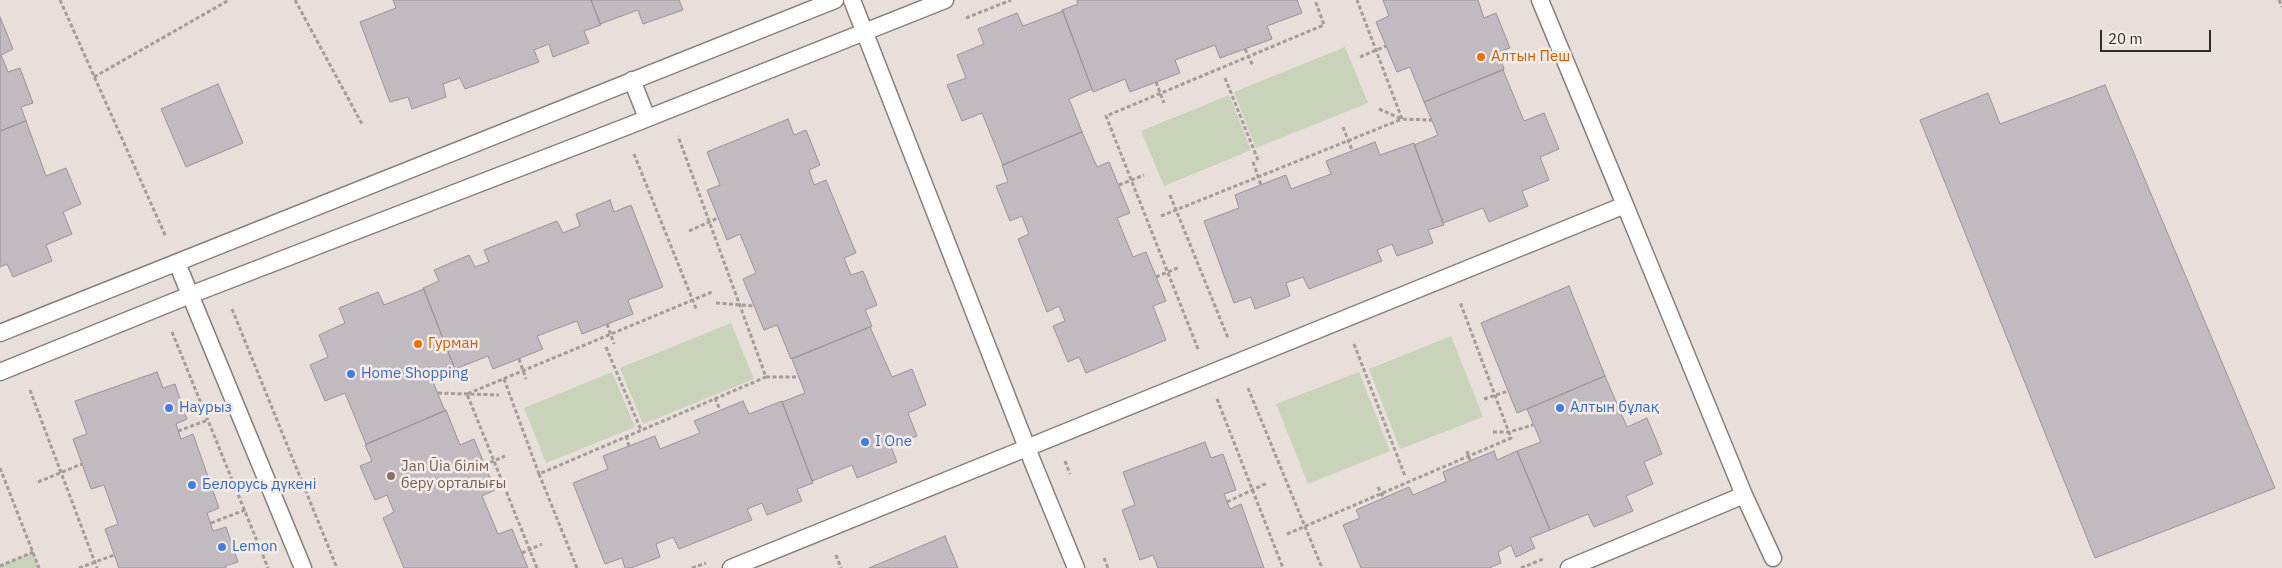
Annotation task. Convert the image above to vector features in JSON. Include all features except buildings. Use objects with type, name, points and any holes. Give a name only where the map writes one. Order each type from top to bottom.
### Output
[{"type":"lane","points":[[0,333],[835,0]]},
{"type":"lane","points":[[852,0],[1027,448],[1076,568]]},
{"type":"lane","points":[[0,372],[162,306],[623,128],[945,0]]},
{"type":"lane","points":[[1540,0],[1744,495],[1773,558]]},
{"type":"lane","points":[[632,80],[647,118]]},
{"type":"lane","points":[[730,568],[1625,205]]},
{"type":"lane","points":[[177,263],[303,568]]},
{"type":"lane","points":[[1569,568],[1744,495]]},
{"type":"path","points":[[60,0],[177,263]]},
{"type":"path","points":[[94,77],[229,0]]},
{"type":"path","points":[[294,0],[362,124]]},
{"type":"path","points":[[1283,568],[1106,116],[1324,26],[1314,0]]},
{"type":"path","points":[[1357,0],[1402,119]]},
{"type":"path","points":[[2279,0],[2282,7]]},
{"type":"path","points":[[1360,57],[1386,46]]},
{"type":"path","points":[[1245,49],[1253,66]]},
{"type":"path","points":[[1225,78],[1258,160]]},
{"type":"path","points":[[1156,82],[1164,103]]},
{"type":"path","points":[[1379,109],[1402,119],[1432,120]]},
{"type":"path","points":[[668,110],[766,377]]},
{"type":"path","points":[[1161,216],[1402,119]]},
{"type":"path","points":[[1342,127],[1352,150]]},
{"type":"path","points":[[623,128],[697,311]]},
{"type":"path","points":[[1253,162],[1261,185]]},
{"type":"path","points":[[1119,185],[1144,175]]},
{"type":"path","points":[[689,231],[718,218]]},
{"type":"path","points":[[1156,277],[1180,267]]},
{"type":"path","points":[[1287,534],[1382,496],[1511,438],[1450,276]]},
{"type":"path","points":[[221,283],[337,568]]},
{"type":"path","points":[[467,394],[712,292]]},
{"type":"path","points":[[716,303],[754,306]]},
{"type":"path","points":[[162,306],[268,568]]},
{"type":"path","points":[[1344,319],[1405,476]]},
{"type":"path","points":[[607,324],[614,344]]},
{"type":"path","points":[[606,347],[641,430]]},
{"type":"path","points":[[518,359],[526,379]]},
{"type":"path","points":[[20,364],[97,568]]},
{"type":"path","points":[[539,474],[766,377],[799,377]]},
{"type":"path","points":[[504,379],[539,474],[577,568]]},
{"type":"path","points":[[1484,399],[1508,391]]},
{"type":"path","points":[[438,392],[499,395]]},
{"type":"path","points":[[467,394],[538,568]]},
{"type":"path","points":[[715,398],[720,410]]},
{"type":"path","points":[[178,431],[208,420],[236,406]]},
{"type":"path","points":[[1493,432],[1509,432],[1533,425]]},
{"type":"path","points":[[626,436],[630,446]]},
{"type":"path","points":[[1467,450],[1469,458]]},
{"type":"path","points":[[484,465],[505,456]]},
{"type":"path","points":[[38,482],[82,464]]},
{"type":"path","points":[[0,468],[39,568]]},
{"type":"path","points":[[1227,502],[1267,483]]},
{"type":"path","points":[[1378,487],[1382,496]]},
{"type":"path","points":[[211,523],[274,498]]},
{"type":"path","points":[[522,553],[542,544]]},
{"type":"path","points":[[0,566],[33,552]]},
{"type":"path","points":[[79,568],[114,555]]},
{"type":"path","points":[[1521,568],[1549,557]]},
{"type":"green space","points":[[1345,47],[1368,103],[1256,148],[1234,92]]},
{"type":"green space","points":[[1229,95],[1251,150],[1164,186],[1141,131]]},
{"type":"green space","points":[[731,323],[754,379],[643,424],[620,368]]},
{"type":"green space","points":[[1451,336],[1483,417],[1400,449],[1369,369]]},
{"type":"green space","points":[[612,372],[635,427],[546,463],[524,408]]},
{"type":"green space","points":[[1359,372],[1390,451],[1308,484],[1276,404]]},
{"type":"green space","points":[[33,552],[39,568],[0,568],[0,566]]},
{"type":"place","name":"Алтын Пеш","points":[[1481,57]]},
{"type":"place","name":"Гурман","points":[[418,344]]},
{"type":"place","name":"Home Shopping","points":[[351,374]]},
{"type":"place","name":"Наурыз","points":[[169,408]]},
{"type":"place","name":"Алтын бұлақ","points":[[1560,408]]},
{"type":"place","name":"I One","points":[[865,442]]},
{"type":"place","name":"Jan Ūia білім беру орталығы","points":[[391,476]]},
{"type":"place","name":"Белорусь дүкені","points":[[192,485]]},
{"type":"place","name":"Lemon","points":[[222,547]]}]
